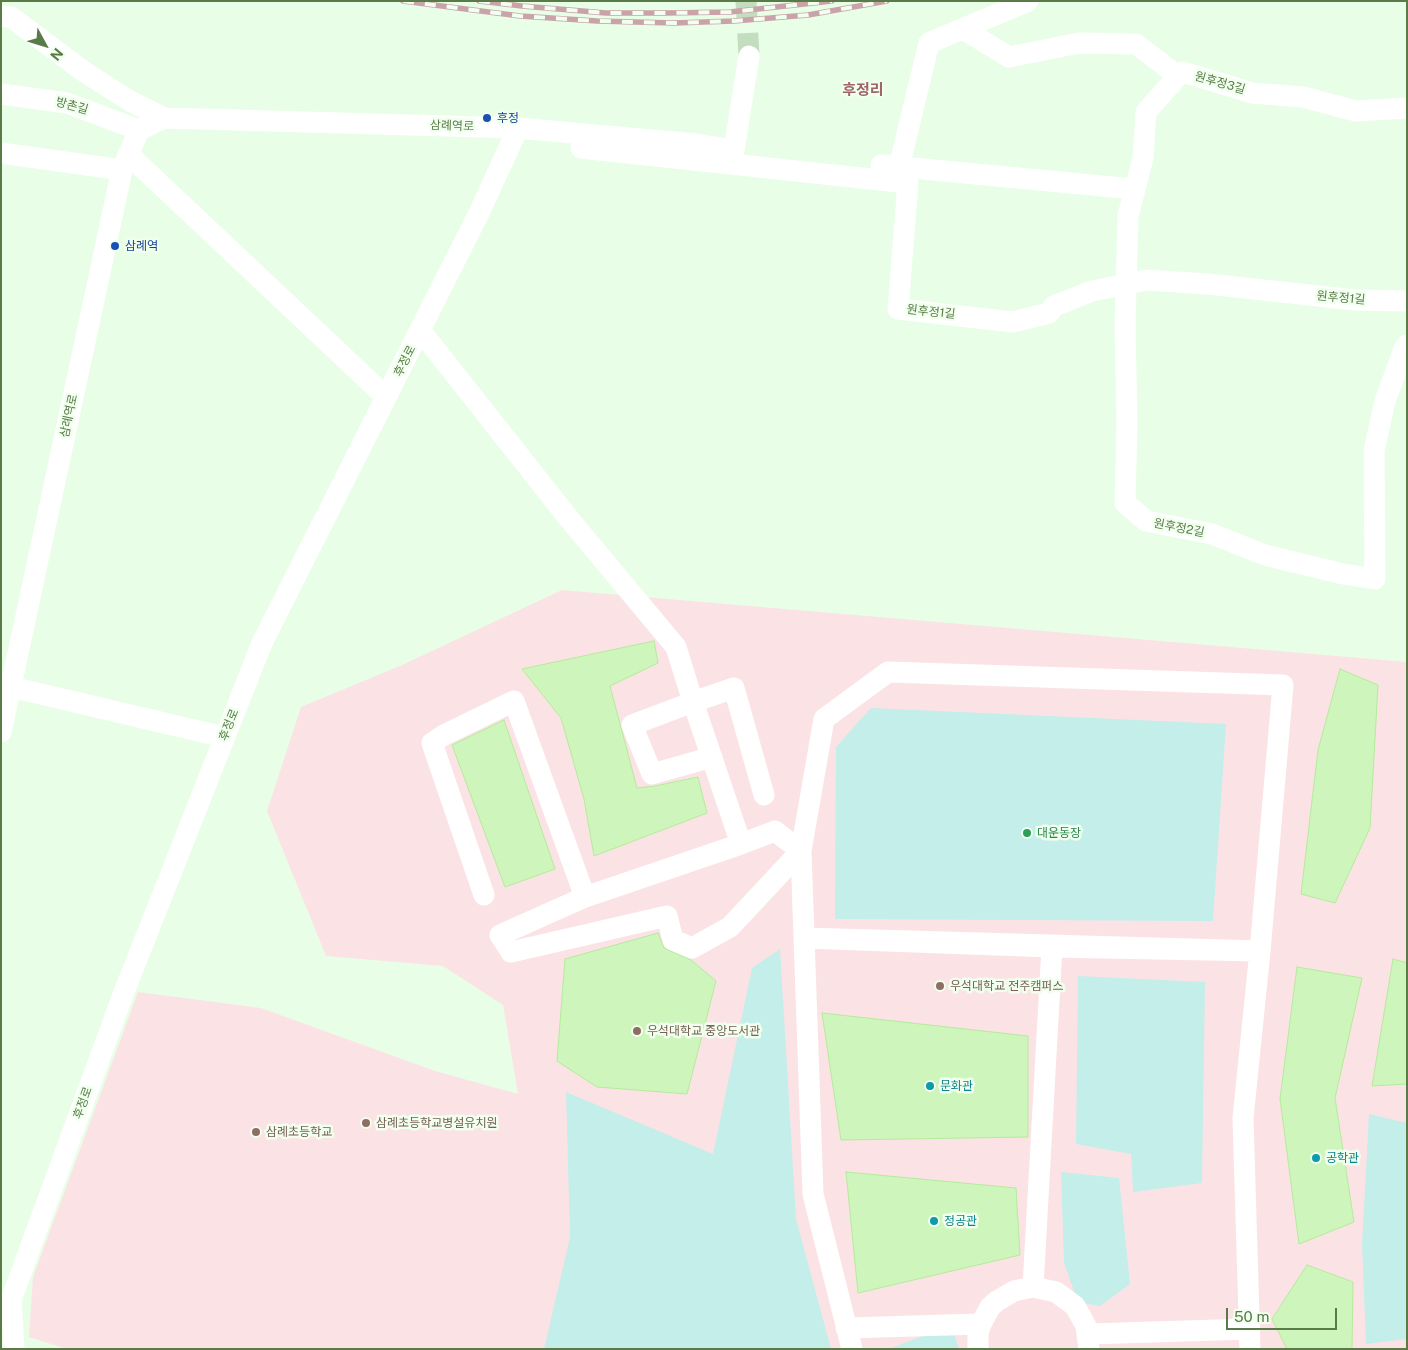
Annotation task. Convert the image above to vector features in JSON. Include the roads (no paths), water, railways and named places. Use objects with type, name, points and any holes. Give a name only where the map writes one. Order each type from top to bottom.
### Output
[{"type":"street","points":[[903,175],[929,43],[1028,1]]},
{"type":"street","name":"삼례역로","points":[[1,16],[11,17],[83,71],[130,102],[164,118],[518,128],[560,131],[696,144],[903,175]]},
{"type":"street","name":"원후정3길","points":[[962,29],[1009,56],[1079,43],[1136,44],[1178,76],[1183,72],[1252,93],[1303,97],[1356,111],[1407,108]]},
{"type":"street","points":[[734,150],[748,56]]},
{"type":"street","name":"원후정2길","points":[[1178,76],[1146,112],[1143,158],[1128,216],[1125,325],[1127,422],[1124,503],[1146,521],[1212,534],[1265,555],[1343,574],[1375,579],[1374,452],[1385,401],[1407,345]]},
{"type":"street","name":"방촌길","points":[[1,94],[67,102],[139,130]]},
{"type":"street","name":"삼례역로","points":[[1,732],[6,685],[125,162],[139,130],[164,118]]},
{"type":"street","name":"후정로","points":[[14,1349],[6,1299],[124,992],[262,643],[479,213],[518,128]]},
{"type":"street","points":[[560,131],[575,147],[903,175],[1134,189]]},
{"type":"street","points":[[1,153],[125,162],[386,397]]},
{"type":"street","name":"원후정1길","points":[[903,175],[898,309],[1013,322],[1049,313],[1054,306],[1092,291],[1146,280],[1208,284],[1355,300],[1407,301]]},
{"type":"street","points":[[420,330],[570,520],[676,647],[741,844]]},
{"type":"street","points":[[852,1349],[813,1194],[809,938],[801,851],[824,720],[888,672],[1283,685],[1255,951],[1243,1118],[1250,1339],[1088,1341],[1079,1312],[1069,1300],[1048,1290],[1033,1287],[1014,1291],[997,1301],[985,1315],[981,1324],[978,1333],[978,1349]]},
{"type":"street","points":[[6,685],[224,737]]},
{"type":"street","points":[[712,757],[652,774],[632,725],[734,688],[764,795]]},
{"type":"street","points":[[484,896],[432,743],[444,735],[514,701],[585,897]]},
{"type":"street","points":[[775,831],[801,851],[730,927],[692,948],[673,940],[667,916],[511,952],[500,935],[585,897],[775,831]]},
{"type":"street","points":[[809,938],[1052,947],[1255,951]]},
{"type":"street","points":[[809,938],[1255,951]]},
{"type":"street","points":[[1033,1287],[1052,947]]},
{"type":"street","points":[[846,1328],[981,1324]]},
{"type":"tunnel","points":[[746,1],[749,56]]},
{"type":"railway","points":[[403,1],[520,16],[674,23],[734,21],[808,15],[887,1]]},
{"type":"railway","points":[[479,1],[606,13],[730,12],[832,1]]},
{"type":"place","name":"후정","points":[[487,118]]},
{"type":"place","name":"삼례역","points":[[115,246]]},
{"type":"place","name":"대운동장","points":[[1027,833]]},
{"type":"place","name":"우석대학교 전주캠퍼스","points":[[940,986]]},
{"type":"place","name":"우석대학교 중앙도서관","points":[[637,1031]]},
{"type":"place","name":"문화관","points":[[930,1086]]},
{"type":"place","name":"삼례초등학교병설유치원","points":[[366,1123]]},
{"type":"place","name":"삼례초등학교","points":[[256,1132]]},
{"type":"place","name":"공학관","points":[[1316,1158]]},
{"type":"place","name":"정공관","points":[[934,1221]]},
{"type":"district","name":"후정리","points":[[863,90]]}]
